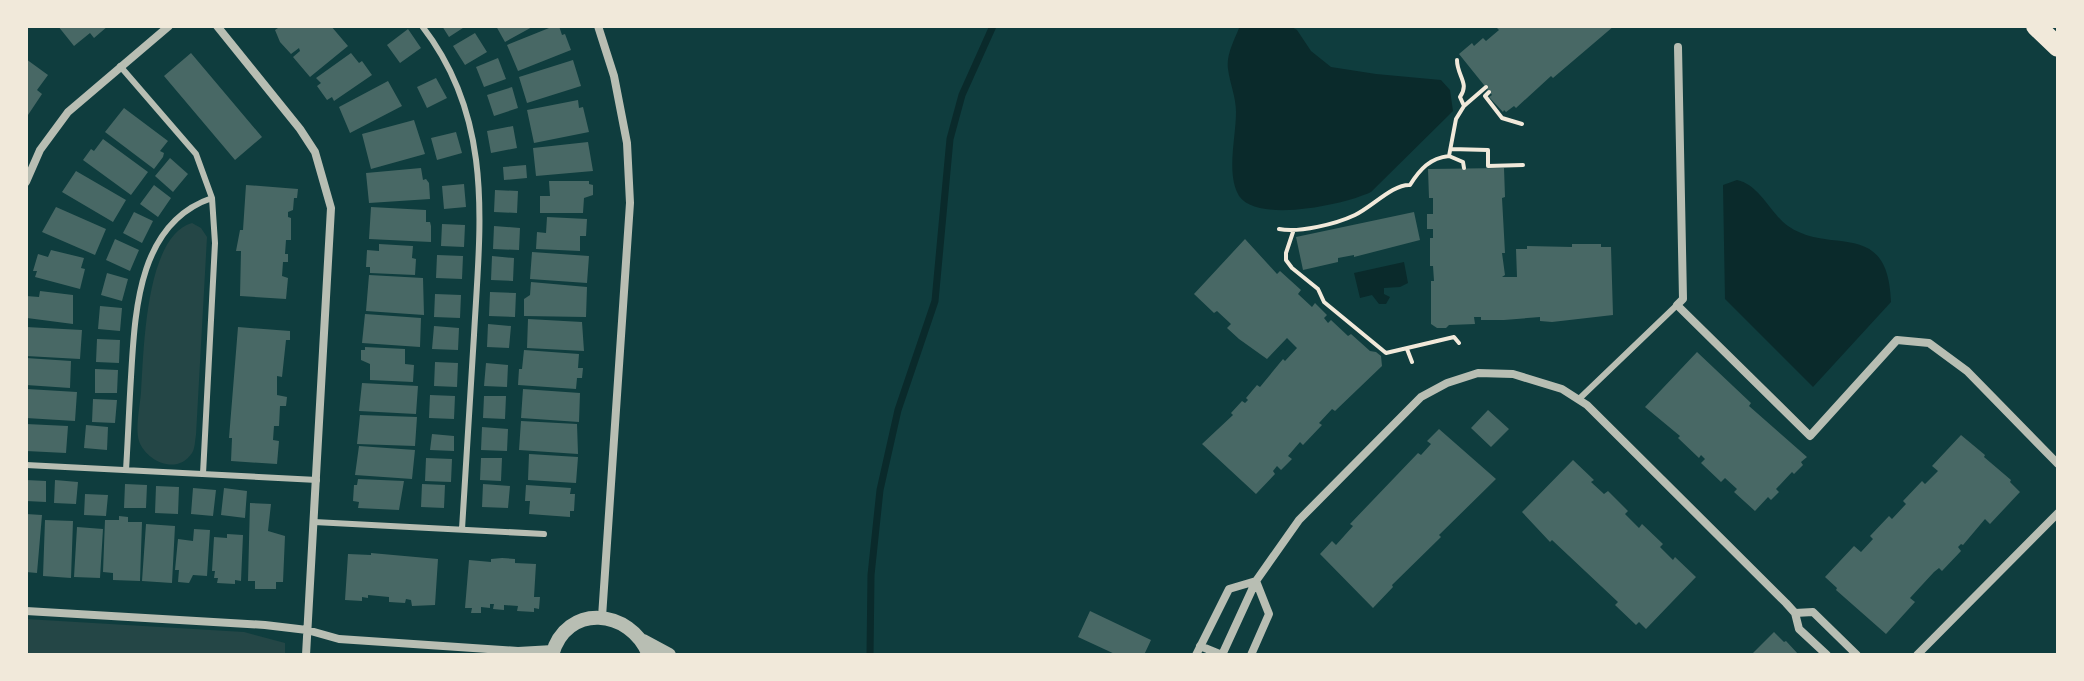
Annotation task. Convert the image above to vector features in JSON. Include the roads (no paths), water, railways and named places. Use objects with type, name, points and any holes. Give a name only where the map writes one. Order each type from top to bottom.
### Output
[{"type":"highway","points":[[2036,26],[2058,47]]},
{"type":"street","points":[[26,182],[40,150],[68,112],[169,26]]},
{"type":"street","points":[[217,26],[315,152],[331,208],[306,655]]},
{"type":"street","points":[[598,26],[614,76],[627,143],[630,203],[602,617]]},
{"type":"street","points":[[1678,47],[1683,299],[1677,305],[1810,436],[1897,340],[1929,343],[1967,371],[2058,464]]},
{"type":"street","points":[[1256,581],[1229,589],[1198,651],[1222,655],[1256,581],[1299,520],[1421,397],[1447,383],[1478,373],[1513,374],[1562,389],[1587,405],[1795,613],[1799,629],[1826,654],[1840,638]]},
{"type":"street","points":[[1917,655],[2058,513]]},
{"type":"street","points":[[1251,655],[1269,614],[1256,581]]},
{"type":"street","points":[[26,611],[265,625],[352,640],[553,652],[561,636],[573,626],[587,619],[602,617],[632,629],[646,648],[669,655]]},
{"type":"street","points":[[1795,613],[1813,612],[1857,655]]},
{"type":"lane","points":[[422,26],[435,42],[456,83],[471,126],[480,175],[480,230],[462,529]]},
{"type":"lane","points":[[120,66],[196,154],[212,198],[215,243],[203,474]]},
{"type":"lane","points":[[126,470],[136,304],[142,283],[161,237],[178,216],[195,204],[212,198]]},
{"type":"lane","points":[[1579,399],[1677,305]]},
{"type":"lane","points":[[26,465],[317,480]]},
{"type":"lane","points":[[314,522],[544,534]]},
{"type":"waterway","points":[[870,655],[871,575],[880,490],[898,410],[935,301],[950,139],[962,95],[993,26]]}]
